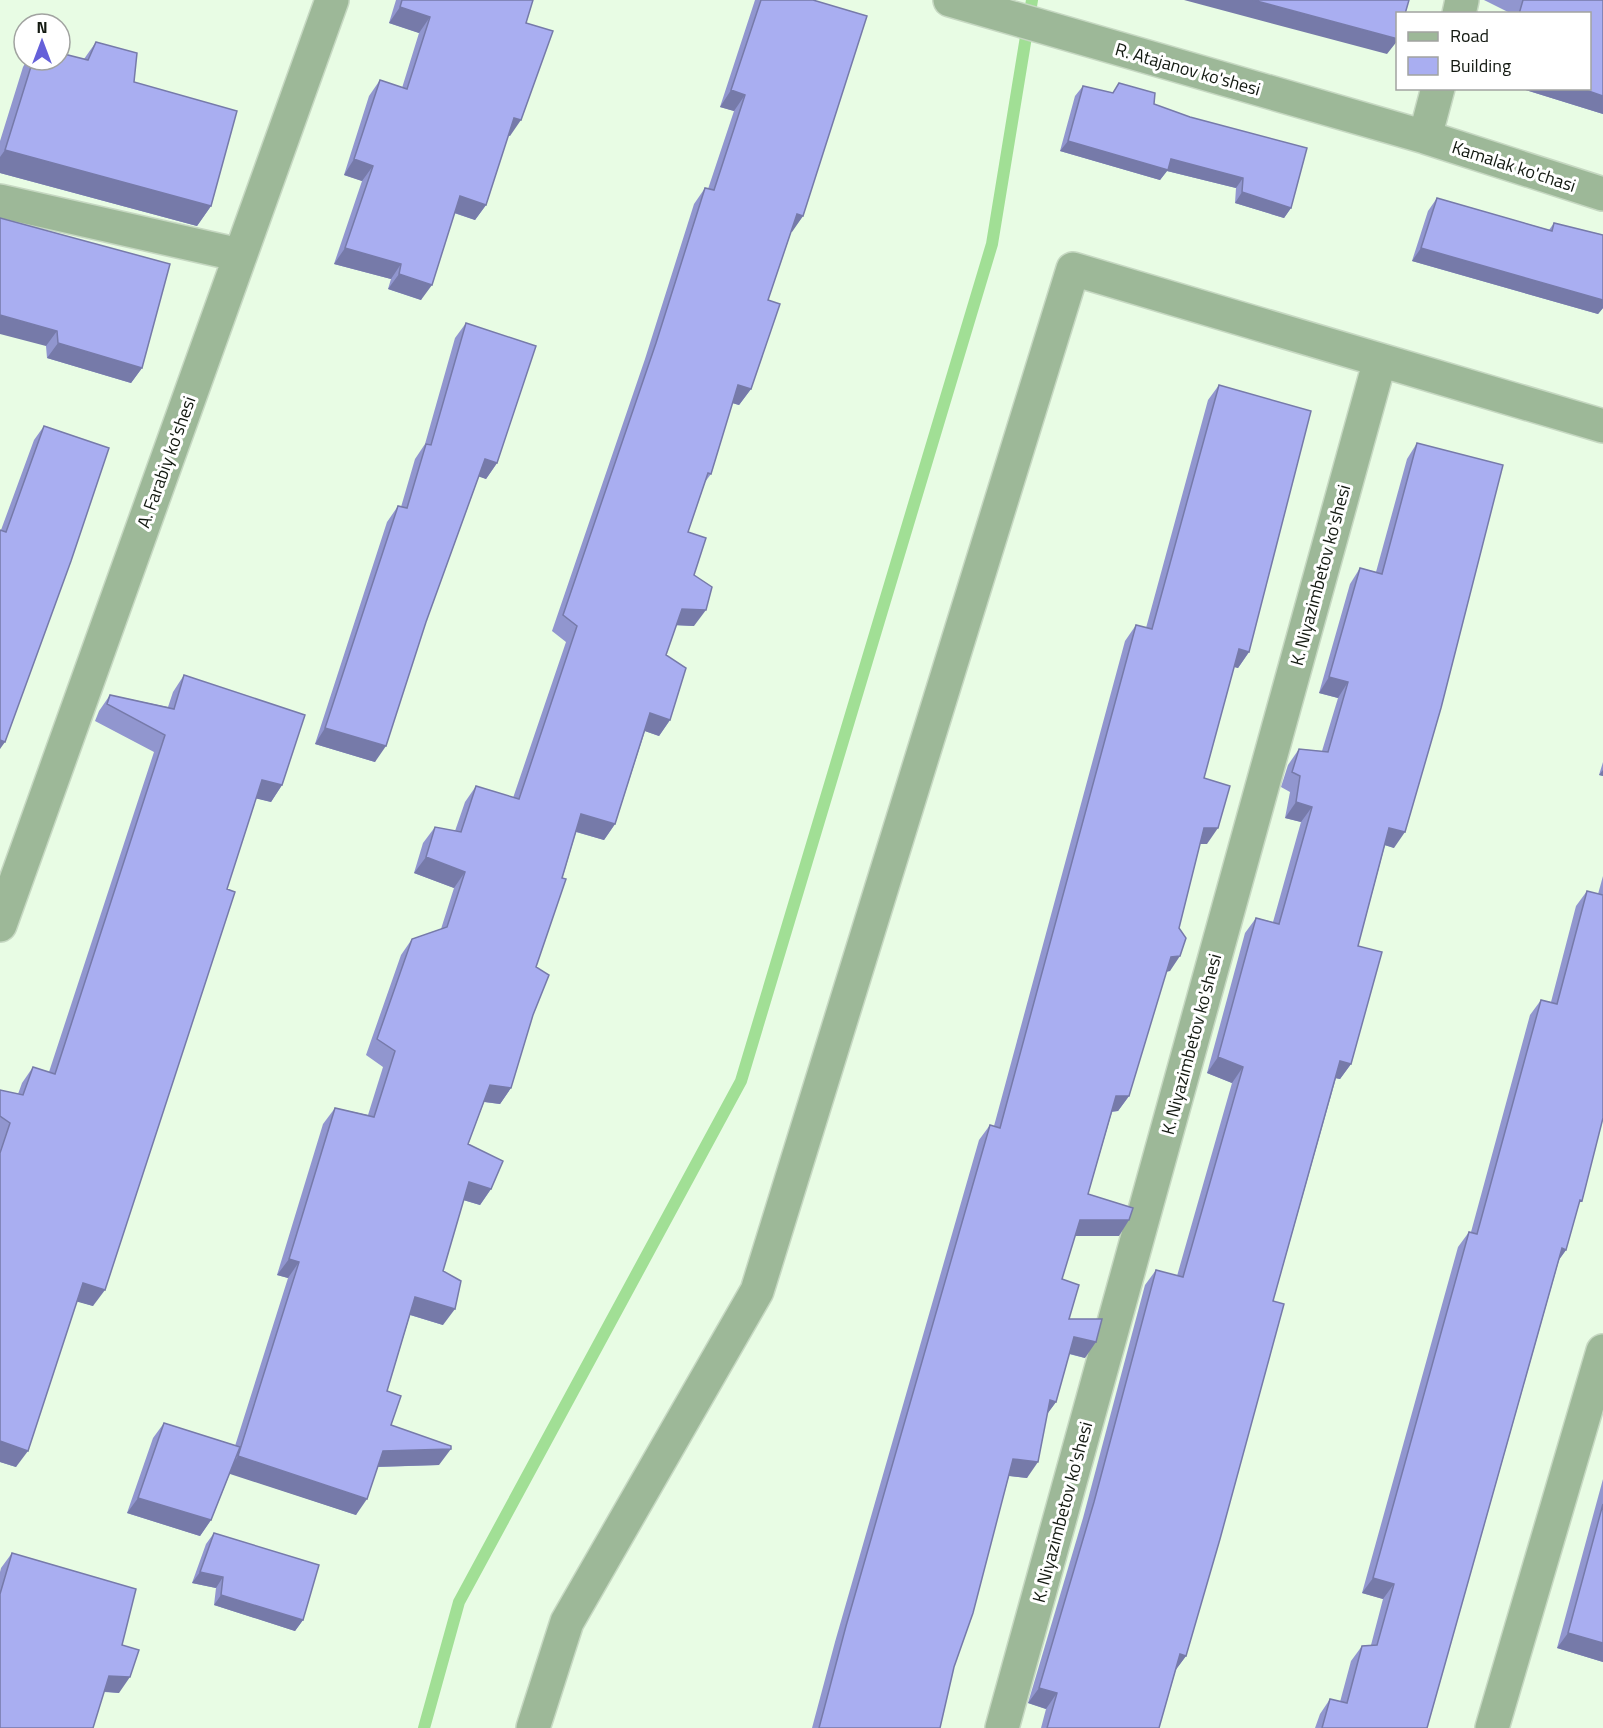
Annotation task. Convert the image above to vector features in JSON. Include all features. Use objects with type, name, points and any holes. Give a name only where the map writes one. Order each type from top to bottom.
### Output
[{"type":"street","name":"A. Farabiy ko'shesi","points":[[0,925],[332,0]]},
{"type":"street","name":"R. Atajanov ko'shesi","points":[[950,0],[1425,137]]},
{"type":"street","points":[[1425,137],[1437,90]]},
{"type":"street","name":"Kamalak ko'chasi","points":[[1425,137],[1603,194]]},
{"type":"street","points":[[0,201],[240,255]]},
{"type":"street","points":[[533,1728],[567,1622],[757,1291],[1073,269],[1603,426]]},
{"type":"street","name":"K. Niyazimbetov ko'shesi","points":[[1002,1728],[1380,360]]},
{"type":"street","points":[[1492,1728],[1603,1351]]},
{"type":"building","points":[[402,0],[533,0],[526,23],[553,31],[521,120],[514,118],[486,205],[460,196],[432,285],[399,274],[401,264],[345,248],[373,166],[354,159],[380,80],[407,89],[430,17],[400,7]]},
{"type":"building","points":[[761,0],[813,0],[867,16],[803,216],[797,214],[768,300],[780,304],[751,389],[738,385],[711,474],[708,473],[688,532],[706,538],[694,575],[712,587],[706,610],[682,609],[666,655],[686,668],[670,720],[650,713],[615,824],[581,814],[562,878],[566,879],[536,967],[549,975],[533,1015],[511,1088],[490,1085],[468,1144],[503,1161],[491,1189],[469,1182],[443,1271],[461,1281],[455,1309],[415,1297],[387,1391],[401,1396],[391,1425],[451,1446],[451,1449],[383,1451],[367,1499],[238,1456],[299,1262],[289,1259],[335,1108],[374,1117],[395,1051],[377,1039],[412,939],[447,927],[465,872],[426,857],[435,827],[461,832],[476,786],[519,799],[577,626],[563,615],[656,343],[705,188],[714,190],[745,95],[731,90]]},
{"type":"building","points":[[1253,0],[1409,0],[1406,12],[1396,12],[1396,38]]},
{"type":"building","points":[[1523,0],[1603,0],[1603,96],[1586,90],[1591,90],[1591,12],[1520,12]]},
{"type":"building","points":[[96,42],[137,53],[134,82],[237,111],[211,206],[5,150],[29,72],[72,72],[72,56],[88,60]]},
{"type":"building","points":[[1119,83],[1155,93],[1154,104],[1190,117],[1307,148],[1291,208],[1242,192],[1243,178],[1171,159],[1168,170],[1068,141],[1083,86],[1113,93]]},
{"type":"building","points":[[1437,198],[1552,231],[1554,223],[1603,235],[1603,300],[1421,248]]},
{"type":"building","points":[[0,218],[170,264],[142,368],[58,343],[57,331],[0,315]]},
{"type":"building","points":[[466,323],[536,346],[497,463],[485,459],[426,622],[386,746],[325,728],[398,506],[407,508],[426,444],[431,445]]},
{"type":"building","points":[[1219,385],[1311,411],[1249,652],[1239,649],[1204,778],[1230,786],[1218,828],[1204,828],[1179,928],[1186,938],[1180,956],[1171,957],[1129,1096],[1116,1096],[1088,1194],[1133,1208],[1129,1220],[1080,1220],[1062,1279],[1079,1285],[1069,1319],[1102,1319],[1096,1342],[1074,1337],[1056,1402],[1050,1400],[1038,1462],[1013,1459],[973,1613],[954,1667],[940,1728],[819,1728],[846,1626],[990,1125],[1000,1128],[1136,625],[1152,629]]},
{"type":"building","points":[[44,426],[109,448],[71,561],[5,742],[0,740],[0,530],[6,532]]},
{"type":"building","points":[[1417,443],[1503,465],[1441,708],[1405,832],[1389,828],[1358,946],[1382,952],[1351,1064],[1340,1061],[1273,1301],[1284,1304],[1220,1539],[1186,1656],[1180,1654],[1159,1728],[1047,1728],[1057,1693],[1039,1688],[1094,1502],[1156,1270],[1183,1277],[1243,1067],[1218,1057],[1256,918],[1279,924],[1312,807],[1296,802],[1300,776],[1292,772],[1299,749],[1328,752],[1348,682],[1329,677],[1360,568],[1382,574]]},
{"type":"building","points":[[184,675],[305,715],[282,785],[262,780],[227,889],[235,892],[105,1290],[83,1283],[28,1451],[0,1441],[0,1153],[10,1123],[0,1116],[0,1090],[23,1095],[33,1067],[55,1074],[165,735],[107,704],[110,695],[174,709]]},
{"type":"building","points":[[1587,891],[1603,895],[1603,1118],[1582,1201],[1580,1200],[1566,1250],[1562,1248],[1427,1728],[1322,1728],[1330,1699],[1347,1703],[1362,1646],[1377,1645],[1394,1584],[1373,1578],[1469,1232],[1477,1234],[1541,1000],[1557,1004]]},
{"type":"building","points":[[164,1423],[240,1447],[211,1520],[138,1498]]},
{"type":"building","points":[[1603,1504],[1603,1643],[1568,1633]]},
{"type":"building","points":[[214,1533],[319,1565],[303,1620],[221,1595],[223,1577],[200,1572]]},
{"type":"building","points":[[12,1553],[136,1589],[122,1645],[139,1650],[130,1677],[109,1676],[93,1728],[0,1728],[0,1594]]},
{"type":"waterway","points":[[424,1728],[459,1602],[741,1081],[992,244],[1032,0]]}]
